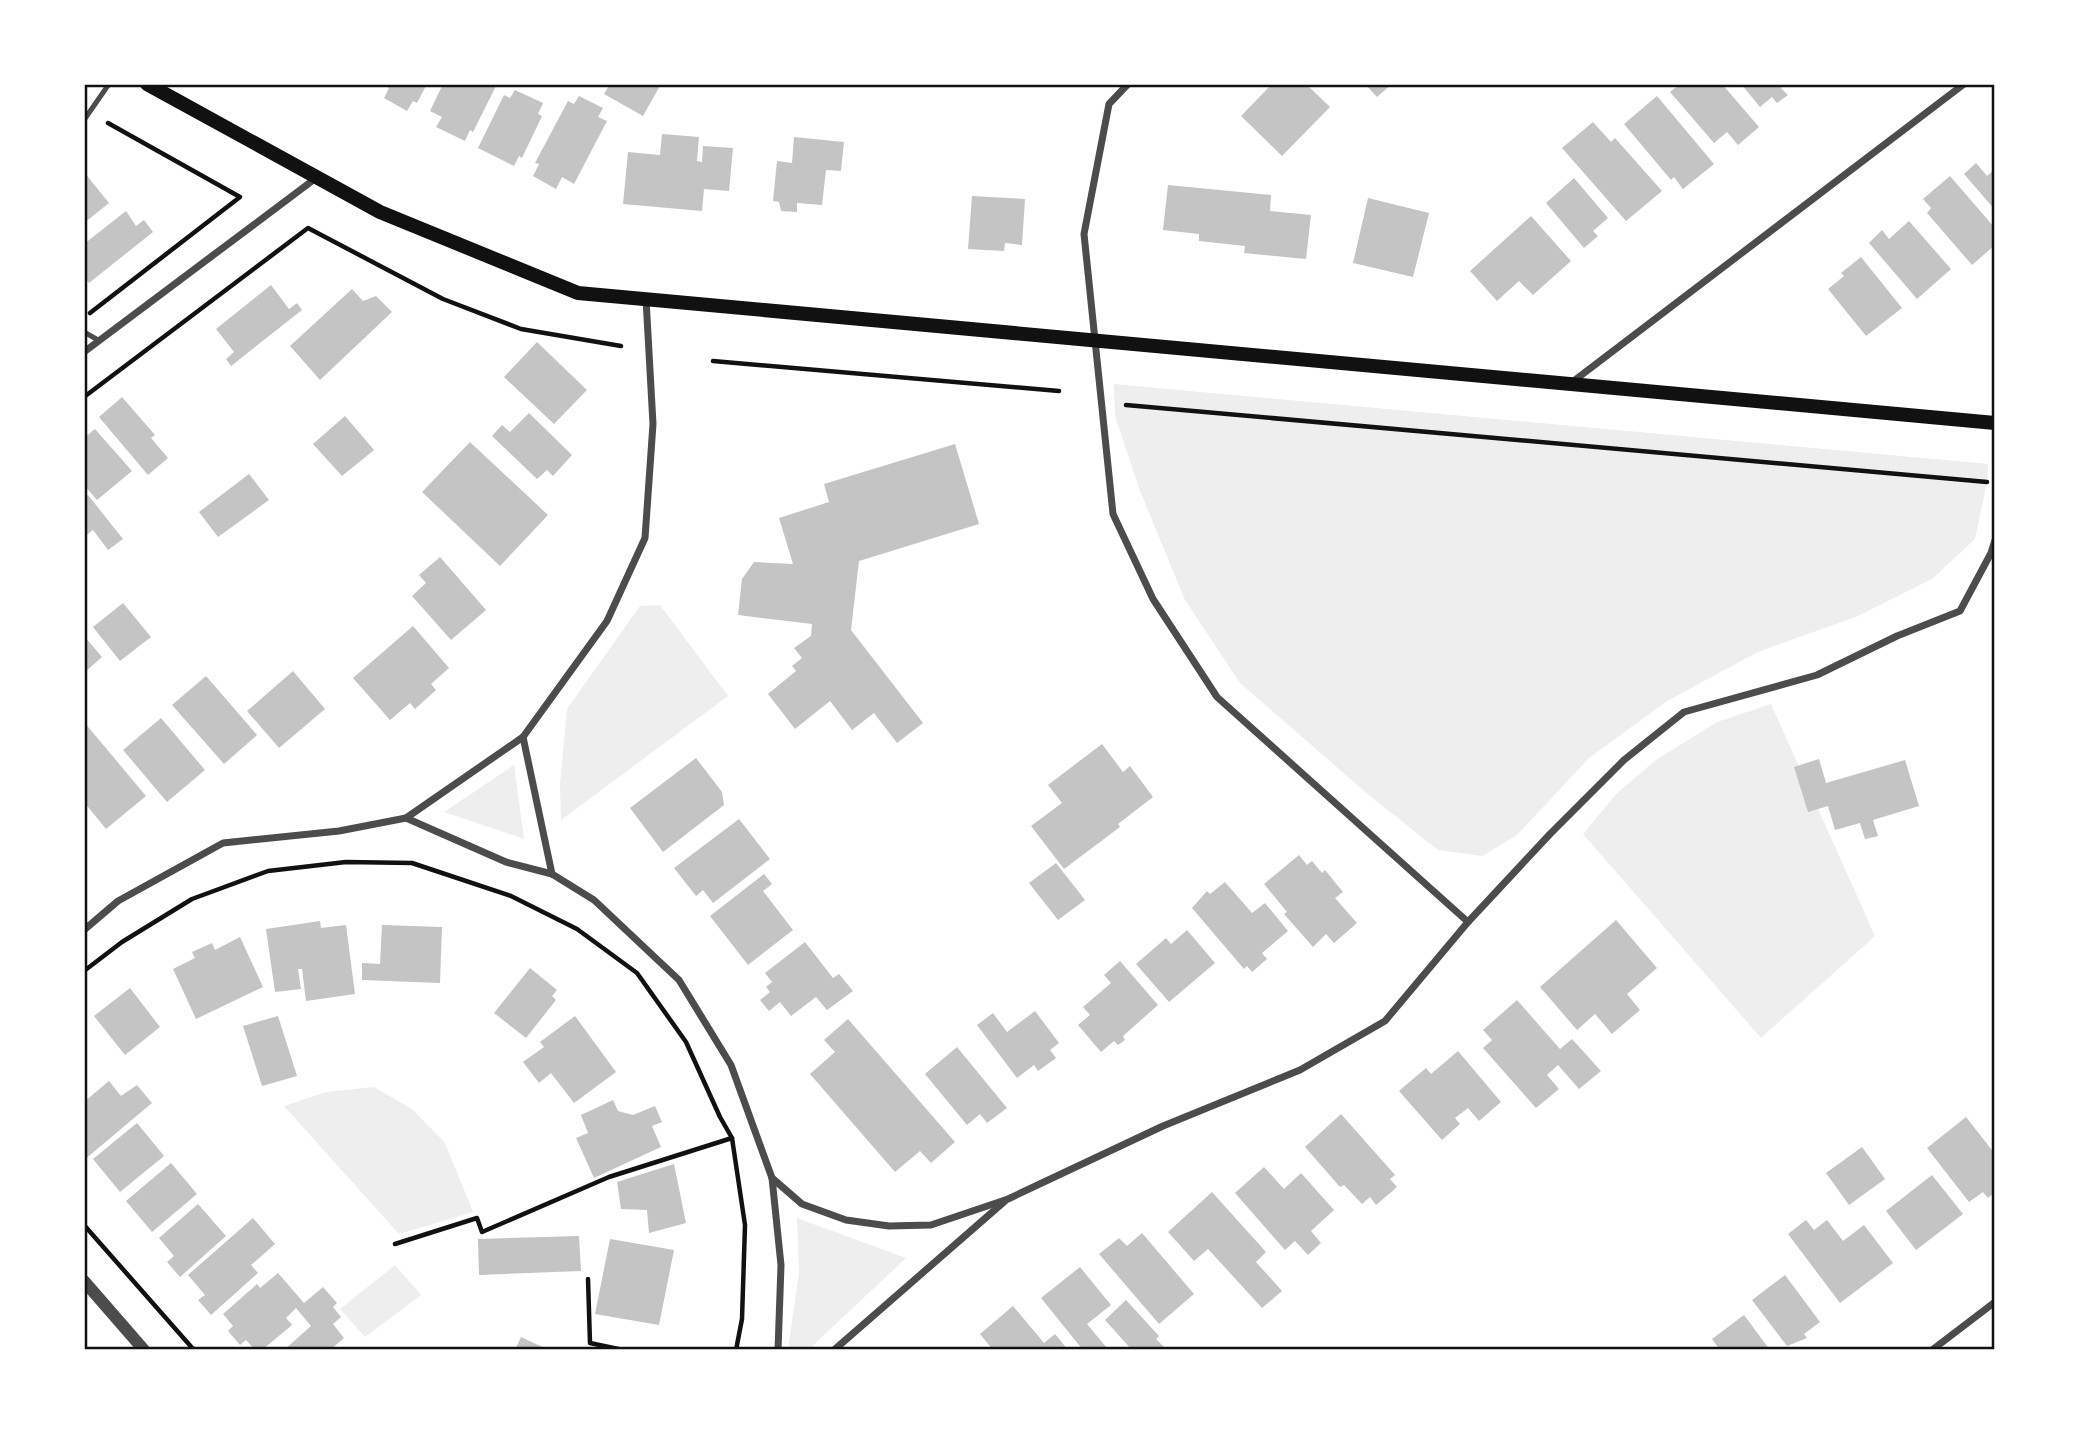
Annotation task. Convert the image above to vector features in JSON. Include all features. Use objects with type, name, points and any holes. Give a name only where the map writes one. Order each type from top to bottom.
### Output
[{"type":"main road","points":[[147,84],[380,212],[578,293],[1995,423]]},
{"type":"street","points":[[1128,84],[1109,104],[1084,234],[1113,514],[1153,599],[1217,697],[1468,922]]},
{"type":"street","points":[[1570,384],[1964,84]]},
{"type":"street","points":[[84,352],[317,177]]},
{"type":"street","points":[[84,930],[118,901],[223,843],[339,831],[406,818],[523,737],[607,621],[645,538],[653,424],[646,299]]},
{"type":"street","points":[[772,1178],[802,1204],[846,1220],[889,1226],[931,1225],[1008,1199],[1163,1126],[1300,1070],[1385,1021],[1468,922],[1550,834],[1624,760],[1684,712],[1817,675],[1898,636],[1960,611],[1991,554],[1995,540]]},
{"type":"street","points":[[523,737],[552,874]]},
{"type":"street","points":[[406,818],[506,862],[552,874],[594,900],[679,980],[732,1065],[772,1178],[781,1265],[778,1350]]},
{"type":"street","points":[[834,1350],[1008,1199]]},
{"type":"street","points":[[84,1281],[144,1350]]},
{"type":"street","points":[[1932,1350],[1995,1302]]},
{"type":"lane","points":[[84,120],[109,84]]},
{"type":"lane","points":[[84,332],[98,340]]},
{"type":"path","points":[[84,318],[240,197],[90,113]]},
{"type":"path","points":[[84,397],[308,228],[443,299],[521,329],[621,346]]},
{"type":"path","points":[[713,362],[1059,391]]},
{"type":"path","points":[[1126,405],[1987,482]]},
{"type":"path","points":[[84,971],[122,942],[192,899],[268,871],[346,862],[412,863],[512,896],[578,929],[637,973],[686,1042],[732,1138],[745,1225],[742,1320],[736,1350]]},
{"type":"path","points":[[395,1244],[477,1218],[482,1232],[610,1177],[732,1138]]},
{"type":"path","points":[[84,1225],[194,1350]]},
{"type":"path","points":[[587,1279],[590,1343],[624,1350]]},
{"type":"shaded area","points":[[1114,384],[1988,464],[1987,482],[1975,539],[1932,579],[1858,616],[1758,652],[1667,701],[1589,758],[1517,835],[1482,856],[1438,850],[1370,796],[1240,683],[1185,600],[1140,491],[1115,416]]},
{"type":"shaded area","points":[[660,605],[728,696],[561,820],[560,784],[567,709],[640,606]]},
{"type":"shaded area","points":[[1771,704],[1875,936],[1761,1038],[1583,834],[1618,792],[1656,760],[1717,722]]},
{"type":"shaded area","points":[[514,765],[524,839],[444,812]]},
{"type":"shaded area","points":[[374,1087],[412,1109],[445,1143],[473,1212],[399,1234],[284,1106],[326,1092]]},
{"type":"shaded area","points":[[797,1218],[906,1258],[808,1350],[788,1350],[799,1272]]},
{"type":"shaded area","points":[[395,1265],[421,1295],[365,1337],[340,1309]]},
{"type":"building","points":[[382,84],[427,84],[417,103],[413,101],[407,111],[384,98],[389,88]]},
{"type":"building","points":[[443,84],[497,84],[473,132],[470,130],[465,141],[436,127],[442,117],[430,111]]},
{"type":"building","points":[[610,84],[661,84],[643,116],[604,94]]},
{"type":"building","points":[[1272,84],[1306,84],[1330,107],[1282,156],[1241,116]]},
{"type":"building","points":[[1365,84],[1392,84],[1377,97]]},
{"type":"building","points":[[1680,84],[1722,84],[1759,127],[1738,145],[1727,132],[1714,143],[1670,92]]},
{"type":"building","points":[[1741,84],[1786,84],[1781,88],[1788,95],[1777,103],[1772,97],[1760,107]]},
{"type":"building","points":[[515,90],[543,103],[538,114],[542,116],[522,158],[519,156],[514,166],[478,148],[504,95],[510,98]]},
{"type":"building","points":[[579,96],[603,108],[598,117],[607,121],[574,184],[562,177],[556,189],[533,176],[539,164],[535,163],[568,101],[574,104]]},
{"type":"building","points":[[1657,96],[1714,164],[1683,189],[1674,177],[1671,180],[1624,124]]},
{"type":"building","points":[[1593,122],[1611,142],[1615,138],[1662,191],[1626,221],[1562,148]]},
{"type":"building","points":[[662,134],[699,137],[697,161],[702,162],[703,146],[733,148],[729,191],[704,189],[702,211],[623,204],[628,152],[660,155]]},
{"type":"building","points":[[794,137],[844,142],[841,171],[826,170],[822,205],[797,203],[797,212],[781,211],[779,202],[773,201],[777,161],[792,163]]},
{"type":"building","points":[[1976,163],[1987,176],[1995,169],[1995,210],[1964,174]]},
{"type":"building","points":[[84,172],[109,203],[84,223]]},
{"type":"building","points":[[1950,176],[1995,228],[1995,245],[1972,265],[1927,213],[1931,208],[1923,199]]},
{"type":"building","points":[[1574,178],[1608,218],[1593,231],[1598,236],[1584,248],[1546,203]]},
{"type":"building","points":[[1168,185],[1271,195],[1270,211],[1311,215],[1306,259],[1244,253],[1245,246],[1199,241],[1199,234],[1163,230]]},
{"type":"building","points":[[972,196],[1025,199],[1022,245],[1005,243],[1004,251],[968,249]]},
{"type":"building","points":[[1368,198],[1429,213],[1413,277],[1353,263]]},
{"type":"building","points":[[126,211],[136,226],[144,220],[153,232],[89,283],[84,277],[84,244]]},
{"type":"building","points":[[1531,216],[1571,261],[1533,295],[1519,281],[1497,301],[1470,271]]},
{"type":"building","points":[[1909,221],[1951,269],[1917,299],[1869,243],[1882,230],[1889,239]]},
{"type":"building","points":[[1861,257],[1902,308],[1866,336],[1828,289],[1844,276],[1841,273]]},
{"type":"building","points":[[271,285],[289,309],[297,303],[302,310],[231,366],[226,359],[234,352],[216,329]]},
{"type":"building","points":[[352,289],[363,301],[376,296],[392,312],[320,380],[290,346]]},
{"type":"building","points":[[537,342],[587,390],[554,424],[504,377]]},
{"type":"building","points":[[122,397],[155,435],[151,438],[168,458],[148,475],[99,417]]},
{"type":"building","points":[[529,413],[572,455],[553,476],[547,470],[537,479],[492,436],[502,425],[510,432]]},
{"type":"building","points":[[345,416],[374,450],[342,476],[313,444]]},
{"type":"building","points":[[95,429],[132,471],[97,500],[84,485],[84,438]]},
{"type":"building","points":[[470,442],[548,515],[500,566],[422,492]]},
{"type":"building","points":[[955,444],[979,524],[859,561],[851,630],[923,723],[897,743],[874,713],[852,730],[830,701],[795,729],[768,694],[796,671],[792,666],[802,658],[794,648],[811,636],[812,624],[738,615],[742,579],[754,562],[793,564],[779,518],[829,502],[824,484]]},
{"type":"building","points":[[249,474],[269,500],[218,537],[199,512]]},
{"type":"building","points":[[88,495],[123,539],[108,550],[93,530],[84,537],[84,499]]},
{"type":"building","points":[[440,557],[486,610],[451,640],[412,596],[426,583],[419,575]]},
{"type":"building","points":[[123,603],[151,637],[120,661],[93,627]]},
{"type":"building","points":[[413,626],[449,668],[431,684],[436,690],[415,709],[410,703],[390,720],[353,678]]},
{"type":"building","points":[[84,636],[102,657],[84,673]]},
{"type":"building","points":[[293,671],[325,709],[279,748],[247,711]]},
{"type":"building","points":[[206,676],[257,735],[224,764],[172,705]]},
{"type":"building","points":[[161,718],[205,770],[167,802],[123,750]]},
{"type":"building","points":[[84,722],[146,796],[106,829],[84,802]]},
{"type":"building","points":[[1102,744],[1123,772],[1130,766],[1153,797],[1118,824],[1120,827],[1064,869],[1031,826],[1062,803],[1048,785]]},
{"type":"building","points":[[696,758],[722,792],[724,805],[663,852],[630,808]]},
{"type":"building","points":[[1819,759],[1826,783],[1905,760],[1919,806],[1873,820],[1878,836],[1865,839],[1860,823],[1835,830],[1828,806],[1808,812],[1794,767]]},
{"type":"building","points":[[739,819],[770,859],[713,903],[703,890],[696,896],[674,868]]},
{"type":"building","points":[[1299,855],[1307,865],[1312,861],[1322,873],[1325,870],[1343,892],[1335,898],[1357,923],[1334,943],[1326,934],[1313,947],[1284,914],[1287,912],[1264,884]]},
{"type":"building","points":[[1056,863],[1085,900],[1058,920],[1029,883]]},
{"type":"building","points":[[764,874],[772,884],[763,891],[793,930],[748,965],[710,916]]},
{"type":"building","points":[[1225,882],[1252,913],[1265,903],[1288,931],[1262,953],[1267,959],[1252,972],[1247,966],[1244,969],[1192,908],[1207,891],[1210,894]]},
{"type":"building","points":[[1616,920],[1657,968],[1627,994],[1640,1010],[1612,1034],[1595,1014],[1577,1030],[1540,987]]},
{"type":"building","points":[[320,921],[321,928],[346,925],[355,994],[306,1001],[302,969],[298,969],[301,989],[275,992],[266,929]]},
{"type":"building","points":[[382,925],[442,927],[440,983],[362,980],[362,963],[380,964]]},
{"type":"building","points":[[1187,930],[1215,963],[1169,1002],[1136,964],[1166,938],[1171,944]]},
{"type":"building","points":[[240,937],[263,987],[196,1019],[173,969],[195,958],[192,952],[212,943],[215,950]]},
{"type":"building","points":[[805,942],[833,978],[839,974],[853,991],[827,1010],[816,997],[791,1016],[780,1002],[769,1011],[760,1000],[770,992],[766,987],[772,982],[765,973]]},
{"type":"building","points":[[1120,961],[1158,1005],[1123,1036],[1125,1040],[1118,1045],[1114,1041],[1101,1052],[1078,1025],[1090,1015],[1083,1007],[1111,983],[1104,975]]},
{"type":"building","points":[[530,968],[557,990],[552,996],[556,1000],[526,1038],[494,1013]]},
{"type":"building","points":[[130,988],[160,1027],[125,1055],[94,1016]]},
{"type":"building","points":[[1517,1000],[1560,1049],[1572,1039],[1601,1071],[1579,1089],[1558,1065],[1547,1075],[1559,1089],[1536,1108],[1483,1048],[1492,1040],[1483,1030]]},
{"type":"building","points":[[1035,1011],[1059,1043],[1050,1050],[1056,1058],[1038,1071],[1034,1065],[1017,1078],[977,1025],[993,1013],[1007,1032]]},
{"type":"building","points":[[278,1016],[297,1076],[262,1086],[243,1026]]},
{"type":"building","points":[[575,1016],[616,1072],[574,1103],[551,1073],[539,1083],[523,1062],[544,1047],[540,1042]]},
{"type":"building","points":[[848,1019],[955,1142],[931,1163],[920,1151],[895,1172],[810,1074],[835,1052],[824,1040]]},
{"type":"building","points":[[957,1047],[1007,1108],[987,1123],[980,1114],[967,1125],[925,1074]]},
{"type":"building","points":[[1458,1051],[1501,1102],[1479,1121],[1468,1108],[1455,1118],[1460,1124],[1442,1140],[1399,1091],[1426,1068],[1431,1074]]},
{"type":"building","points":[[109,1081],[121,1096],[137,1085],[152,1103],[84,1160],[84,1102]]},
{"type":"building","points":[[613,1100],[618,1111],[633,1115],[655,1106],[662,1122],[652,1126],[661,1147],[594,1178],[576,1138],[588,1133],[581,1115]]},
{"type":"building","points":[[1341,1114],[1395,1175],[1390,1179],[1397,1187],[1376,1205],[1370,1197],[1362,1204],[1344,1185],[1340,1187],[1305,1147]]},
{"type":"building","points":[[1966,1117],[1995,1154],[1995,1192],[1988,1198],[1983,1192],[1969,1202],[1927,1148]]},
{"type":"building","points":[[137,1123],[164,1156],[120,1192],[93,1159]]},
{"type":"building","points":[[1862,1147],[1885,1179],[1849,1205],[1826,1173]]},
{"type":"building","points":[[171,1163],[197,1194],[152,1232],[126,1201]]},
{"type":"building","points":[[674,1164],[686,1223],[649,1233],[647,1210],[621,1209],[617,1182]]},
{"type":"building","points":[[1264,1167],[1284,1189],[1301,1173],[1334,1210],[1311,1231],[1321,1243],[1308,1255],[1295,1241],[1285,1250],[1235,1193]]},
{"type":"building","points":[[1932,1175],[1963,1214],[1916,1250],[1886,1211]]},
{"type":"building","points":[[1212,1192],[1266,1252],[1256,1262],[1282,1291],[1262,1308],[1208,1249],[1194,1261],[1168,1232]]},
{"type":"building","points":[[198,1204],[226,1236],[180,1277],[167,1262],[174,1256],[159,1238]]},
{"type":"building","points":[[253,1218],[275,1244],[251,1265],[258,1273],[211,1315],[198,1300],[205,1295],[188,1275]]},
{"type":"building","points":[[1806,1220],[1814,1230],[1827,1220],[1843,1241],[1864,1225],[1893,1263],[1840,1303],[1788,1234]]},
{"type":"building","points":[[1142,1233],[1194,1294],[1159,1324],[1099,1254],[1119,1238],[1127,1246]]},
{"type":"building","points":[[579,1236],[581,1271],[479,1275],[478,1239]]},
{"type":"building","points":[[610,1239],[674,1250],[659,1325],[595,1314]]},
{"type":"building","points":[[1080,1267],[1111,1305],[1087,1324],[1107,1348],[1105,1350],[1083,1350],[1041,1298]]},
{"type":"building","points":[[278,1273],[304,1303],[323,1287],[337,1303],[333,1307],[341,1317],[333,1324],[344,1338],[330,1350],[284,1350],[311,1326],[296,1308],[286,1318],[292,1325],[262,1350],[255,1350],[246,1340],[240,1345],[228,1331],[233,1326],[223,1314],[257,1284],[260,1288]]},
{"type":"building","points":[[1785,1275],[1820,1322],[1804,1334],[1807,1338],[1787,1346],[1752,1300]]},
{"type":"building","points":[[1126,1300],[1159,1336],[1156,1339],[1165,1348],[1163,1350],[1132,1350],[1105,1320]]},
{"type":"building","points":[[1013,1306],[1044,1343],[1055,1334],[1068,1350],[993,1350],[980,1334]]},
{"type":"building","points":[[1744,1315],[1770,1350],[1720,1350],[1712,1339]]},
{"type":"building","points":[[521,1337],[549,1350],[515,1350]]}]
